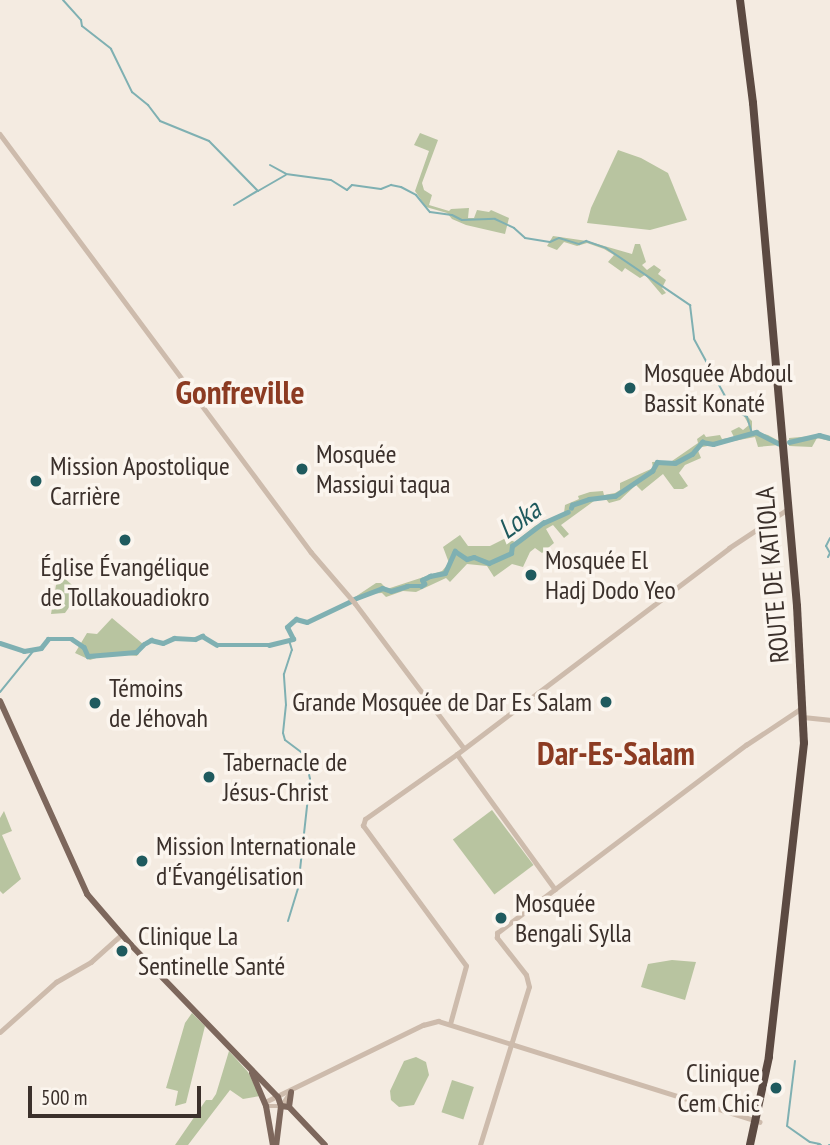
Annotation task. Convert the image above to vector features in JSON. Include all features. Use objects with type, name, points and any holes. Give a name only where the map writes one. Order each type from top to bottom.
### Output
[{"type":"highway","name":"ROUTE DE KATIOLA","points":[[742,0],[789,509],[804,714]]},
{"type":"highway","name":"ROUTE DE KATIOLA","points":[[742,0],[753,62],[802,611],[804,714],[801,777],[769,1057],[752,1145]]},
{"type":"main road","points":[[0,701],[87,894],[121,934],[325,1145]]},
{"type":"main road","points":[[250,1068],[265,1104],[275,1145]]},
{"type":"main road","points":[[275,1145],[285,1106],[292,1091]]},
{"type":"street","points":[[0,134],[311,552],[355,603],[464,748]]},
{"type":"street","points":[[450,1024],[466,966],[363,824],[365,819],[457,754],[665,595],[789,509]]},
{"type":"street","points":[[480,1145],[529,983],[497,937],[497,933],[746,745],[804,714],[830,720]]},
{"type":"street","points":[[457,754],[555,888]]},
{"type":"street","points":[[0,1032],[56,982],[91,962],[121,934]]},
{"type":"street","points":[[265,1104],[276,1095],[292,1091],[429,1023],[450,1024],[758,1122]]},
{"type":"street","points":[[265,1104],[285,1106]]},
{"type":"green space","points":[[420,133],[438,140],[422,183],[424,190],[432,195],[429,205],[449,211],[469,208],[468,218],[474,218],[477,210],[491,210],[509,218],[505,234],[466,225],[452,219],[447,213],[426,207],[415,191],[429,151],[414,145]]},
{"type":"green space","points":[[618,150],[641,158],[668,173],[687,220],[650,230],[587,223],[591,208]]},
{"type":"green space","points":[[553,236],[587,241],[632,254],[635,244],[640,244],[646,262],[642,265],[647,270],[654,265],[661,270],[658,274],[666,280],[662,288],[666,293],[662,295],[645,275],[640,278],[625,268],[622,272],[608,262],[614,255],[604,249],[587,243],[577,246],[564,242],[557,250],[547,246]]},
{"type":"green space","points":[[740,409],[752,421],[752,431],[768,435],[779,441],[779,445],[758,447],[755,437],[697,448],[701,458],[685,465],[679,473],[688,486],[674,489],[663,474],[642,491],[636,485],[620,500],[609,503],[605,498],[594,501],[561,525],[569,534],[564,538],[553,525],[546,529],[554,543],[542,553],[535,548],[523,567],[512,564],[494,577],[487,566],[467,564],[450,582],[446,578],[416,592],[403,591],[386,597],[382,593],[366,594],[357,600],[355,597],[376,583],[381,583],[387,589],[442,571],[449,563],[443,547],[460,535],[468,546],[490,546],[506,538],[515,542],[535,526],[564,513],[565,505],[579,499],[578,496],[590,492],[603,491],[604,495],[615,493],[620,490],[620,483],[653,468],[652,462],[672,461],[698,443],[697,439],[704,434],[706,437],[720,435],[722,439],[734,437],[731,431],[739,427],[743,430],[749,425]]},
{"type":"green space","points":[[824,435],[830,437],[830,441],[817,438],[812,447],[789,446],[789,438]]},
{"type":"green space","points":[[63,577],[80,592],[65,613],[51,614],[56,585]]},
{"type":"green space","points":[[112,618],[143,644],[137,656],[112,653],[90,660],[75,653],[87,633],[97,634]]},
{"type":"green space","points":[[492,810],[534,865],[494,895],[453,839]]},
{"type":"green space","points":[[4,811],[12,831],[2,835],[21,879],[3,894],[0,891],[0,818]]},
{"type":"green space","points":[[672,960],[696,962],[685,1000],[641,987],[648,964]]},
{"type":"green space","points":[[192,1013],[205,1026],[186,1103],[175,1106],[178,1091],[166,1088],[185,1023]]},
{"type":"green space","points":[[229,1051],[248,1072],[260,1096],[243,1099],[230,1090],[188,1145],[175,1145],[206,1100],[212,1100],[216,1094]]},
{"type":"green space","points":[[416,1057],[426,1062],[429,1075],[414,1105],[399,1107],[391,1100],[390,1091],[404,1061]]},
{"type":"green space","points":[[452,1080],[474,1087],[463,1119],[441,1112]]},
{"type":"waterway","points":[[63,0],[81,20],[82,26],[111,49],[132,92],[148,105],[160,121],[209,141],[258,191],[286,175]]},
{"type":"waterway","points":[[270,165],[286,174],[331,180],[347,190],[352,185],[381,189],[391,185],[401,187],[416,195],[430,212],[452,215],[462,220],[495,219],[514,228],[525,238],[550,242],[559,238],[579,244],[586,241],[606,248],[690,305],[694,339],[732,409],[747,417],[752,433]]},
{"type":"waterway","points":[[234,205],[257,191]]},
{"type":"waterway","name":"Loka","points":[[571,508],[572,505],[589,499],[615,496],[652,471],[657,462],[675,463],[692,454],[702,442],[713,444],[756,432],[778,443]]},
{"type":"waterway","points":[[789,442],[819,435],[830,438]]},
{"type":"waterway","name":"Loka","points":[[354,599],[382,588],[391,591],[407,586],[421,586],[424,584],[422,580],[445,573],[455,551],[467,559],[474,557],[489,563],[511,553],[512,546],[543,523],[568,512]]},
{"type":"waterway","points":[[828,557],[830,553],[826,546],[830,538]]},
{"type":"waterway","name":"Loka","points":[[146,643],[151,640],[163,643],[174,638],[195,639],[202,636],[217,645],[269,645],[293,639],[287,627],[296,619],[307,622],[351,601]]},
{"type":"waterway","name":"Loka","points":[[0,643],[24,651],[41,648],[48,639],[72,639],[84,647],[88,656],[136,652],[144,644]]},
{"type":"waterway","points":[[288,921],[298,888],[310,779],[305,755],[285,740],[283,733],[286,705],[284,674],[292,650],[289,640]]},
{"type":"waterway","points":[[0,692],[34,650]]},
{"type":"waterway","points":[[795,1061],[787,1126],[810,1142],[820,1144]]},
{"type":"place","name":"Mosquée Abdoul Bassit Konaté","points":[[630,388]]},
{"type":"place","name":"Mosquée Massigui taqua","points":[[302,469]]},
{"type":"place","name":"Mission Apostolique Carrière","points":[[36,481]]},
{"type":"place","name":"Église Évangélique de Tollakouadiokro","points":[[125,540]]},
{"type":"place","name":"Mosquée El Hadj Dodo Yeo","points":[[531,575]]},
{"type":"place","name":"Grande Mosquée de Dar Es Salam","points":[[606,702]]},
{"type":"place","name":"Témoins de Jéhovah","points":[[95,703]]},
{"type":"place","name":"Tabernacle de Jésus-Christ","points":[[209,777]]},
{"type":"place","name":"Mission Internationale d'Évangélisation","points":[[142,861]]},
{"type":"place","name":"Mosquée Bengali Sylla","points":[[501,918]]},
{"type":"place","name":"Clinique La Sentinelle Santé","points":[[122,951]]},
{"type":"place","name":"Clinique Cem Chic","points":[[776,1088]]},
{"type":"district","name":"Gonfreville","points":[[240,392]]},
{"type":"district","name":"Dar-Es-Salam","points":[[616,753]]}]
